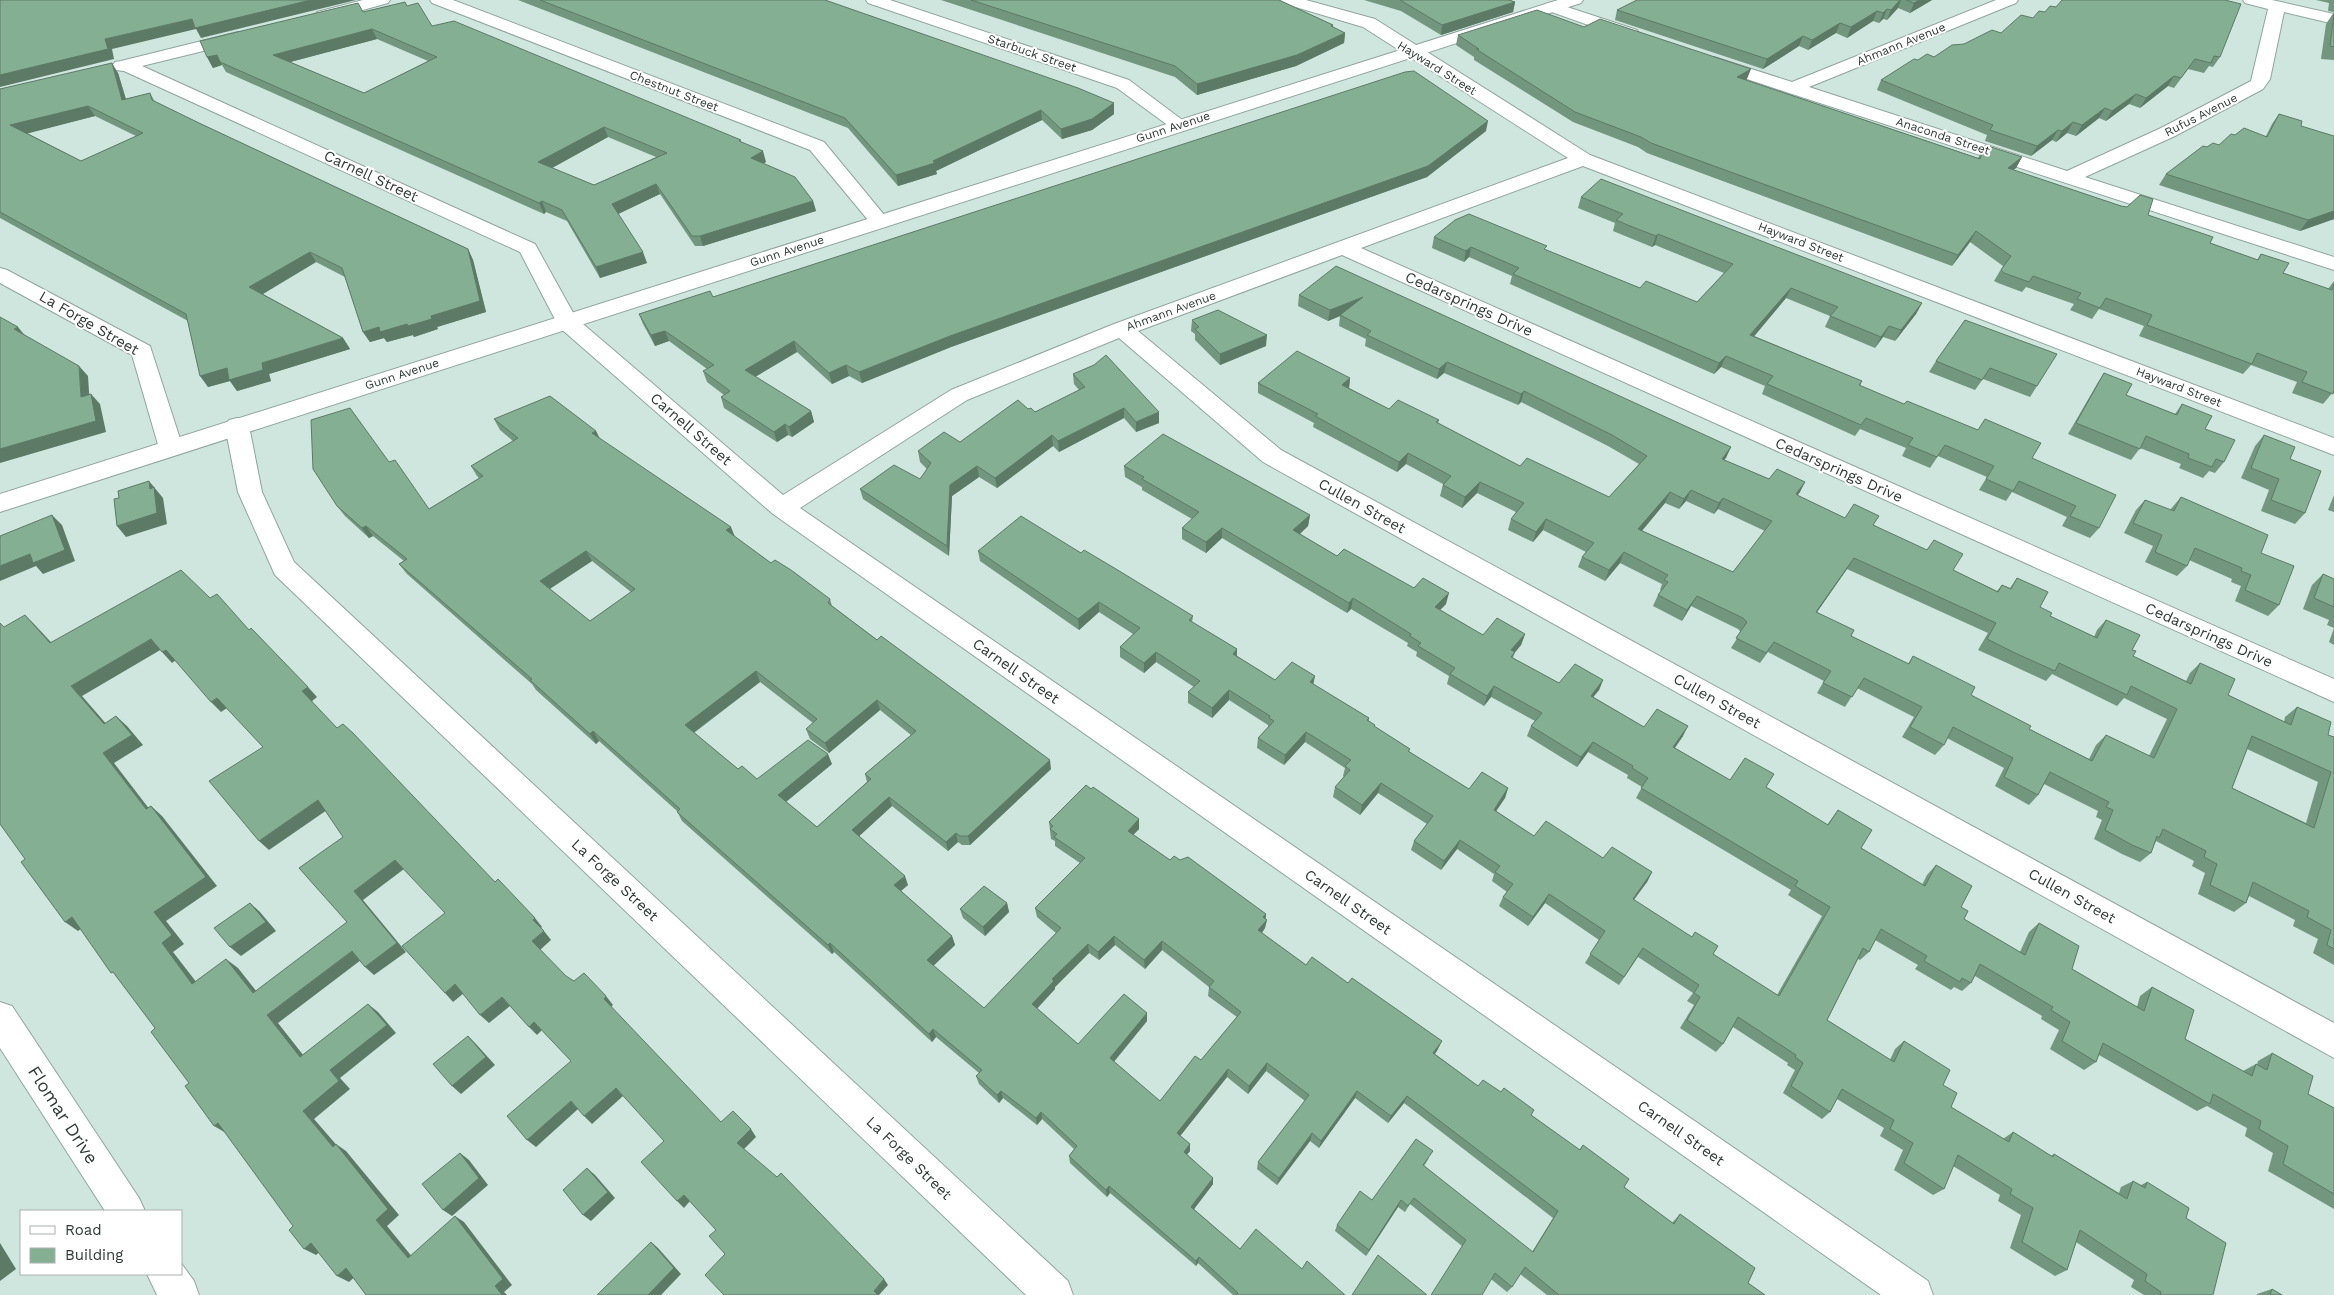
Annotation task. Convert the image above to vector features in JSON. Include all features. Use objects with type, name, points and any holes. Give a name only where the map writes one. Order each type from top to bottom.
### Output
[{"type":"street","points":[[305,21],[382,0]]},
{"type":"street","name":"Chestnut Street","points":[[438,0],[817,146],[880,222]]},
{"type":"street","name":"Starbuck Street","points":[[874,0],[1123,84],[1180,125]]},
{"type":"street","name":"Hayward Street","points":[[1288,0],[1369,24],[1583,159],[2334,446]]},
{"type":"street","name":"Gunn Avenue","points":[[0,503],[1575,0]]},
{"type":"street","name":"Ahmann Avenue","points":[[1792,88],[2010,0]]},
{"type":"street","points":[[2251,0],[2334,19]]},
{"type":"street","name":"Rufus Avenue","points":[[2069,177],[2168,132],[2257,85],[2261,79],[2277,6]]},
{"type":"street","points":[[1552,7],[1644,38]]},
{"type":"street","name":"Carnell Street","points":[[258,32],[117,67],[528,248],[567,322],[782,508],[1914,1295]]},
{"type":"street","name":"Anaconda Street","points":[[1699,57],[2334,264]]},
{"type":"street","name":"Ahmann Avenue","points":[[782,508],[959,396],[1122,329],[1583,159]]},
{"type":"street","name":"Cedarsprings Drive","points":[[1344,248],[2334,691]]},
{"type":"street","name":"La Forge Street","points":[[0,274],[142,351],[171,448]]},
{"type":"street","name":"Cullen Street","points":[[1122,329],[1272,456],[2334,1040]]},
{"type":"street","name":"La Forge Street","points":[[238,426],[250,492],[284,568],[1054,1295]]},
{"type":"street","name":"Flomar Drive","points":[[0,1018],[125,1210]]},
{"type":"street","points":[[167,1275],[180,1295]]},
{"type":"building","points":[[0,0],[311,0],[195,28],[192,19],[105,39],[108,49],[0,75]]},
{"type":"building","points":[[540,0],[825,0],[1078,88],[1114,103],[1092,119],[1061,129],[1041,110],[933,161],[935,163],[896,175],[845,118]]},
{"type":"building","points":[[971,0],[1279,0],[1333,25],[1331,26],[1345,33],[1297,55],[1197,84],[1175,66]]},
{"type":"building","points":[[1400,0],[1509,0],[1515,2],[1442,25]]},
{"type":"building","points":[[1637,0],[1900,0],[1891,10],[1887,9],[1883,13],[1877,11],[1851,27],[1840,23],[1812,40],[1803,36],[1767,59],[1617,10]]},
{"type":"building","points":[[1906,0],[1919,0],[1914,3]]},
{"type":"building","points":[[2062,0],[2225,0],[2241,4],[2220,57],[2214,56],[2211,63],[2195,59],[2181,78],[2174,76],[2146,98],[2136,94],[2112,111],[2105,108],[2082,125],[2073,122],[2062,131],[2058,130],[2037,146],[1990,130],[1993,125],[1881,80],[1914,59],[1918,60],[1927,54],[1934,57],[1952,45],[1964,44],[1992,30],[2001,33],[2021,15],[2033,18],[2039,11],[2045,12],[2050,6],[2056,7]]},
{"type":"building","points":[[405,2],[407,6],[418,3],[432,26],[454,21],[741,140],[739,141],[763,151],[751,158],[795,177],[813,201],[700,236],[692,236],[656,184],[612,204],[643,252],[596,267],[562,210],[542,201],[539,203],[220,62],[217,55],[207,57],[200,41],[358,3],[363,12]],"holes":[[[372,29],[437,57],[364,93],[273,55]],[[604,127],[667,153],[594,185],[538,162]]]},
{"type":"building","points":[[1537,10],[1584,27],[1600,19],[1751,69],[1737,77],[1980,159],[1985,145],[2022,157],[2008,168],[2121,206],[2127,207],[2140,195],[2153,199],[2148,215],[2213,237],[2210,243],[2258,260],[2261,254],[2289,263],[2283,273],[2332,290],[2334,284],[2333,394],[2302,382],[2307,372],[2257,353],[2252,364],[2147,325],[2152,315],[2106,298],[2100,308],[2077,299],[2081,293],[2033,276],[2029,282],[2004,273],[2001,270],[2011,256],[1976,231],[1958,255],[1651,143],[1641,137],[1575,112],[1476,49],[1479,49],[1458,35]]},
{"type":"building","points":[[2334,14],[2334,47],[2330,46]]},
{"type":"building","points":[[112,63],[122,100],[150,93],[152,100],[468,249],[480,301],[431,316],[432,319],[408,326],[407,324],[380,332],[379,327],[363,332],[342,268],[310,252],[249,287],[343,338],[262,363],[263,370],[229,380],[227,368],[200,376],[186,314],[0,212],[0,89]],"holes":[[[88,106],[143,133],[81,161],[10,125]]]},
{"type":"building","points":[[1414,71],[1488,121],[1428,166],[950,336],[859,372],[846,365],[829,373],[794,341],[745,370],[811,411],[789,427],[785,424],[774,432],[721,397],[730,391],[703,371],[714,365],[665,331],[651,335],[639,314],[710,291],[713,297],[1405,72]]},
{"type":"building","points":[[2279,114],[2302,121],[2301,126],[2334,136],[2334,211],[2308,220],[2166,174],[2203,146],[2207,147],[2213,143],[2219,145],[2231,134],[2235,135],[2244,128],[2267,137]]},
{"type":"building","points":[[1601,179],[1922,303],[1901,330],[1889,326],[1881,337],[1830,316],[1838,307],[1791,288],[1750,335],[1862,381],[1859,385],[1904,404],[1907,401],[1978,430],[1985,419],[2041,443],[2032,458],[2116,495],[2099,528],[2070,516],[2076,506],[2019,481],[2013,491],[1986,479],[1994,466],[1945,445],[1937,457],[1908,445],[1913,438],[1866,418],[1861,425],[1767,384],[1773,376],[1726,356],[1719,363],[1513,274],[1519,268],[1471,247],[1466,251],[1434,237],[1455,220],[1469,214],[1547,246],[1544,249],[1640,288],[1646,281],[1697,302],[1733,264],[1658,234],[1656,236],[1616,220],[1623,214],[1581,197]]},
{"type":"building","points":[[1336,266],[1731,447],[1722,459],[1769,479],[1777,469],[1805,482],[1796,494],[1845,518],[1854,504],[1879,516],[1873,525],[1927,550],[1934,540],[1963,554],[1953,570],[1998,592],[2002,585],[2011,589],[2017,578],[2048,592],[2040,607],[2052,613],[2050,616],[2097,638],[2106,620],[2140,635],[2132,650],[2136,651],[2133,656],[2191,684],[2200,663],[2235,679],[2228,695],[2291,725],[2297,707],[2331,722],[2328,735],[2334,737],[2334,949],[2327,945],[2331,930],[2307,917],[2309,911],[2253,882],[2246,903],[2210,885],[2217,864],[2204,857],[2206,851],[2163,829],[2159,838],[2157,836],[2151,853],[2132,845],[2105,830],[2113,810],[2106,807],[2109,802],[2050,772],[2038,795],[2004,777],[2013,758],[1953,727],[1944,745],[1910,727],[1922,707],[1864,678],[1852,697],[1823,683],[1831,671],[1774,642],[1766,653],[1736,638],[1747,622],[1743,618],[1697,596],[1687,610],[1658,595],[1668,582],[1664,580],[1668,575],[1624,552],[1609,570],[1582,557],[1594,543],[1546,519],[1536,532],[1511,519],[1524,503],[1480,482],[1465,497],[1443,485],[1451,476],[1408,453],[1399,462],[1315,416],[1318,414],[1258,383],[1297,351],[1350,378],[1342,385],[1389,409],[1398,400],[1439,420],[1436,422],[1520,466],[1527,458],[1609,497],[1647,456],[1612,435],[1524,391],[1521,394],[1447,362],[1439,369],[1367,335],[1371,331],[1340,315],[1363,297],[1330,310],[1299,295]],"holes":[[[1691,490],[1719,503],[1723,498],[1772,521],[1733,572],[1638,529],[1670,492],[1684,499]],[[1854,558],[1996,623],[1987,639],[2015,653],[2055,671],[2059,663],[2127,695],[2131,686],[2177,709],[2154,758],[2106,735],[2092,761],[2029,729],[2031,726],[1971,695],[1975,687],[1913,656],[1909,664],[1851,636],[1854,630],[1816,612]],[[2252,736],[2331,772],[2314,828],[2232,788]]]},
{"type":"building","points":[[1218,310],[1267,335],[1220,354],[1195,329],[1199,327],[1192,320]]},
{"type":"building","points":[[0,317],[18,327],[14,329],[79,366],[81,397],[91,394],[96,421],[0,449]]},
{"type":"building","points":[[1965,320],[2057,354],[2037,386],[1990,368],[1982,380],[1936,361]]},
{"type":"building","points":[[1106,355],[1159,412],[1136,422],[1124,408],[1058,441],[1052,435],[995,478],[977,466],[950,485],[947,546],[860,489],[894,465],[920,479],[931,463],[918,451],[944,432],[960,442],[1018,400],[1028,409],[1031,408],[1035,412],[1085,387],[1073,374],[1094,365]]},
{"type":"building","points":[[2104,373],[2132,384],[2126,395],[2177,415],[2182,404],[2212,416],[2205,429],[2235,440],[2224,462],[2216,459],[2212,467],[2188,458],[2189,454],[2146,436],[2140,449],[2076,423]]},
{"type":"building","points":[[550,396],[596,431],[592,433],[731,527],[726,530],[771,563],[775,560],[791,570],[830,599],[828,603],[877,640],[881,636],[1050,760],[968,836],[960,836],[956,833],[946,842],[889,797],[852,830],[905,876],[894,885],[952,936],[927,960],[984,1008],[1061,928],[1035,908],[1085,858],[1054,837],[1057,834],[1050,829],[1053,826],[1049,822],[1086,785],[1091,789],[1093,787],[1139,819],[1128,831],[1170,860],[1174,856],[1180,860],[1188,857],[1266,914],[1263,917],[1267,920],[1258,930],[1306,965],[1312,957],[1348,983],[1352,978],[1442,1041],[1433,1053],[1478,1086],[1483,1080],[1501,1092],[1504,1088],[1534,1110],[1531,1115],[1580,1150],[1583,1145],[1629,1179],[1624,1187],[1674,1224],[1680,1214],[1755,1268],[1748,1283],[1765,1295],[1559,1295],[1525,1267],[1512,1287],[1495,1273],[1482,1295],[1431,1295],[1466,1240],[1414,1198],[1408,1206],[1401,1200],[1369,1250],[1337,1225],[1360,1191],[1372,1200],[1416,1139],[1433,1151],[1423,1165],[1533,1252],[1558,1211],[1407,1096],[1391,1116],[1357,1091],[1321,1141],[1312,1133],[1279,1178],[1258,1162],[1309,1095],[1267,1063],[1249,1086],[1228,1069],[1177,1133],[1190,1144],[1184,1152],[1213,1178],[1191,1207],[1240,1249],[1256,1229],[1302,1269],[1307,1261],[1345,1295],[1236,1295],[1238,1293],[1199,1257],[1196,1261],[1109,1186],[1106,1190],[1069,1156],[1077,1146],[1041,1112],[1036,1118],[1001,1091],[997,1095],[976,1076],[982,1070],[933,1029],[929,1034],[830,943],[828,945],[677,812],[680,809],[593,731],[590,734],[530,680],[532,679],[399,564],[407,559],[366,526],[362,528],[337,506],[313,469],[311,420],[350,408],[389,462],[395,460],[429,509],[483,476],[471,466],[518,438],[494,419]],"holes":[[[586,551],[635,589],[590,621],[540,581]],[[756,671],[817,719],[806,729],[825,743],[877,700],[916,731],[865,774],[871,779],[817,827],[778,795],[828,754],[808,740],[757,779],[742,766],[738,769],[685,725]],[[1114,936],[1144,960],[1162,941],[1214,981],[1209,987],[1241,1012],[1201,1060],[1195,1056],[1160,1101],[1110,1058],[1147,1013],[1124,994],[1078,1044],[1032,1004],[1054,981],[1052,979],[1088,944],[1098,952]]]},
{"type":"building","points":[[1163,434],[1310,515],[1293,530],[1337,556],[1344,549],[1414,588],[1423,578],[1449,593],[1435,607],[1483,635],[1497,618],[1525,634],[1511,650],[1515,652],[1511,657],[1559,683],[1575,664],[1603,680],[1591,696],[1644,727],[1657,709],[1688,726],[1673,747],[1730,780],[1745,758],[1774,774],[1766,787],[1828,825],[1838,810],[1872,830],[1861,848],[1925,886],[1936,865],[1972,886],[1961,907],[1968,911],[1964,919],[2025,955],[2039,923],[2079,946],[2072,969],[2144,1011],[2152,987],[2194,1010],[2185,1039],[2252,1076],[2256,1064],[2267,1070],[2272,1053],[2313,1076],[2308,1094],[2334,1108],[2334,1194],[2283,1164],[2288,1146],[2259,1129],[2261,1121],[2213,1094],[2210,1104],[2103,1043],[2096,1062],[2062,1041],[2070,1022],[2051,1010],[2053,1007],[1980,964],[1971,983],[1962,978],[1960,982],[1924,961],[1927,956],[1881,929],[1869,952],[1863,948],[1827,1020],[1894,1062],[1904,1041],[1950,1070],[1943,1085],[1957,1093],[1951,1107],[2009,1142],[2013,1132],[2053,1157],[2054,1154],[2127,1199],[2133,1181],[2145,1188],[2147,1182],[2189,1208],[2186,1218],[2226,1243],[2213,1295],[2160,1295],[2161,1292],[2145,1281],[2147,1274],[2080,1230],[2067,1270],[2022,1242],[2033,1208],[2010,1194],[2012,1189],[1958,1155],[1944,1189],[1904,1163],[1913,1143],[1890,1129],[1894,1120],[1842,1089],[1830,1112],[1791,1086],[1803,1063],[1795,1057],[1796,1055],[1738,1017],[1723,1044],[1687,1020],[1700,997],[1694,993],[1699,985],[1643,948],[1624,977],[1590,954],[1605,931],[1549,894],[1533,917],[1503,897],[1513,884],[1495,872],[1500,866],[1460,840],[1444,861],[1414,841],[1433,816],[1381,783],[1362,805],[1335,787],[1350,770],[1345,766],[1351,760],[1306,732],[1285,755],[1258,738],[1274,721],[1269,718],[1270,716],[1229,690],[1212,708],[1188,692],[1200,681],[1156,652],[1144,663],[1120,647],[1140,628],[1099,602],[1078,619],[978,551],[1021,516],[1081,553],[1084,550],[1193,616],[1189,620],[1237,649],[1233,654],[1275,680],[1292,662],[1315,676],[1310,682],[1369,718],[1367,720],[1374,726],[1410,749],[1408,751],[1469,789],[1482,772],[1508,788],[1494,810],[1534,836],[1546,821],[1603,858],[1612,847],[1652,872],[1633,899],[1692,937],[1695,932],[1718,946],[1713,954],[1779,996],[1830,907],[1795,886],[1798,881],[1641,788],[1648,778],[1632,768],[1633,766],[1593,742],[1581,757],[1531,726],[1542,713],[1494,686],[1487,696],[1450,674],[1455,668],[1418,646],[1421,643],[1410,636],[1411,634],[1353,598],[1349,603],[1222,528],[1206,542],[1182,528],[1199,512],[1142,479],[1144,477],[1124,466]]},
{"type":"building","points":[[2264,435],[2295,447],[2290,459],[2321,471],[2305,513],[2271,500],[2279,479],[2251,468]]},
{"type":"building","points":[[149,481],[150,489],[154,487],[157,513],[117,526],[114,499],[119,498],[118,491]]},
{"type":"building","points":[[2181,497],[2268,535],[2261,553],[2294,566],[2279,605],[2245,590],[2251,575],[2241,571],[2242,568],[2195,548],[2187,566],[2155,552],[2162,535],[2133,523],[2145,500],[2174,511]]},
{"type":"building","points":[[52,515],[65,550],[33,563],[30,554],[0,566],[0,536]]},
{"type":"building","points":[[181,570],[210,598],[217,594],[249,630],[251,628],[308,687],[302,691],[337,728],[343,724],[353,733],[495,882],[498,879],[535,918],[533,920],[544,931],[532,941],[566,976],[574,981],[584,973],[606,996],[604,999],[721,1122],[733,1111],[751,1129],[737,1143],[777,1177],[781,1173],[884,1279],[874,1291],[878,1295],[724,1295],[705,1275],[725,1254],[709,1236],[716,1230],[684,1195],[677,1201],[641,1162],[664,1141],[616,1088],[584,1116],[571,1101],[527,1140],[507,1116],[571,1061],[534,1022],[529,1027],[502,997],[480,1015],[455,984],[445,993],[402,946],[445,913],[395,860],[354,891],[397,943],[365,967],[352,951],[267,1015],[300,1057],[368,1004],[387,1025],[330,1070],[339,1081],[303,1111],[333,1147],[336,1144],[388,1209],[376,1220],[408,1258],[455,1216],[503,1279],[495,1286],[502,1295],[366,1295],[346,1268],[337,1276],[311,1243],[304,1249],[289,1230],[293,1226],[218,1123],[214,1126],[185,1086],[189,1083],[151,1032],[155,1028],[113,972],[111,973],[72,917],[65,922],[21,862],[25,859],[0,824],[0,623],[4,627],[25,615],[50,643]],"holes":[[[151,639],[162,652],[166,650],[211,702],[217,698],[263,747],[209,781],[259,841],[318,800],[343,837],[299,868],[347,922],[253,993],[226,959],[192,984],[162,943],[172,935],[154,912],[206,877],[151,806],[146,809],[103,753],[132,735],[116,716],[104,724],[71,686]]]},
{"type":"building","points":[[2323,574],[2334,579],[2334,607],[2314,598]]},
{"type":"building","points":[[984,886],[1007,903],[983,927],[960,909]]},
{"type":"building","points":[[250,903],[266,922],[230,947],[214,928]]},
{"type":"building","points":[[468,1036],[486,1057],[452,1086],[433,1064]]},
{"type":"building","points":[[460,1153],[479,1178],[443,1210],[422,1184]]},
{"type":"building","points":[[587,1168],[608,1192],[583,1215],[563,1190]]},
{"type":"building","points":[[651,1242],[674,1268],[648,1295],[597,1295]]},
{"type":"building","points":[[1378,1255],[1427,1295],[1352,1295]]},
{"type":"building","points":[[2272,1289],[2282,1295],[2270,1295]]}]
